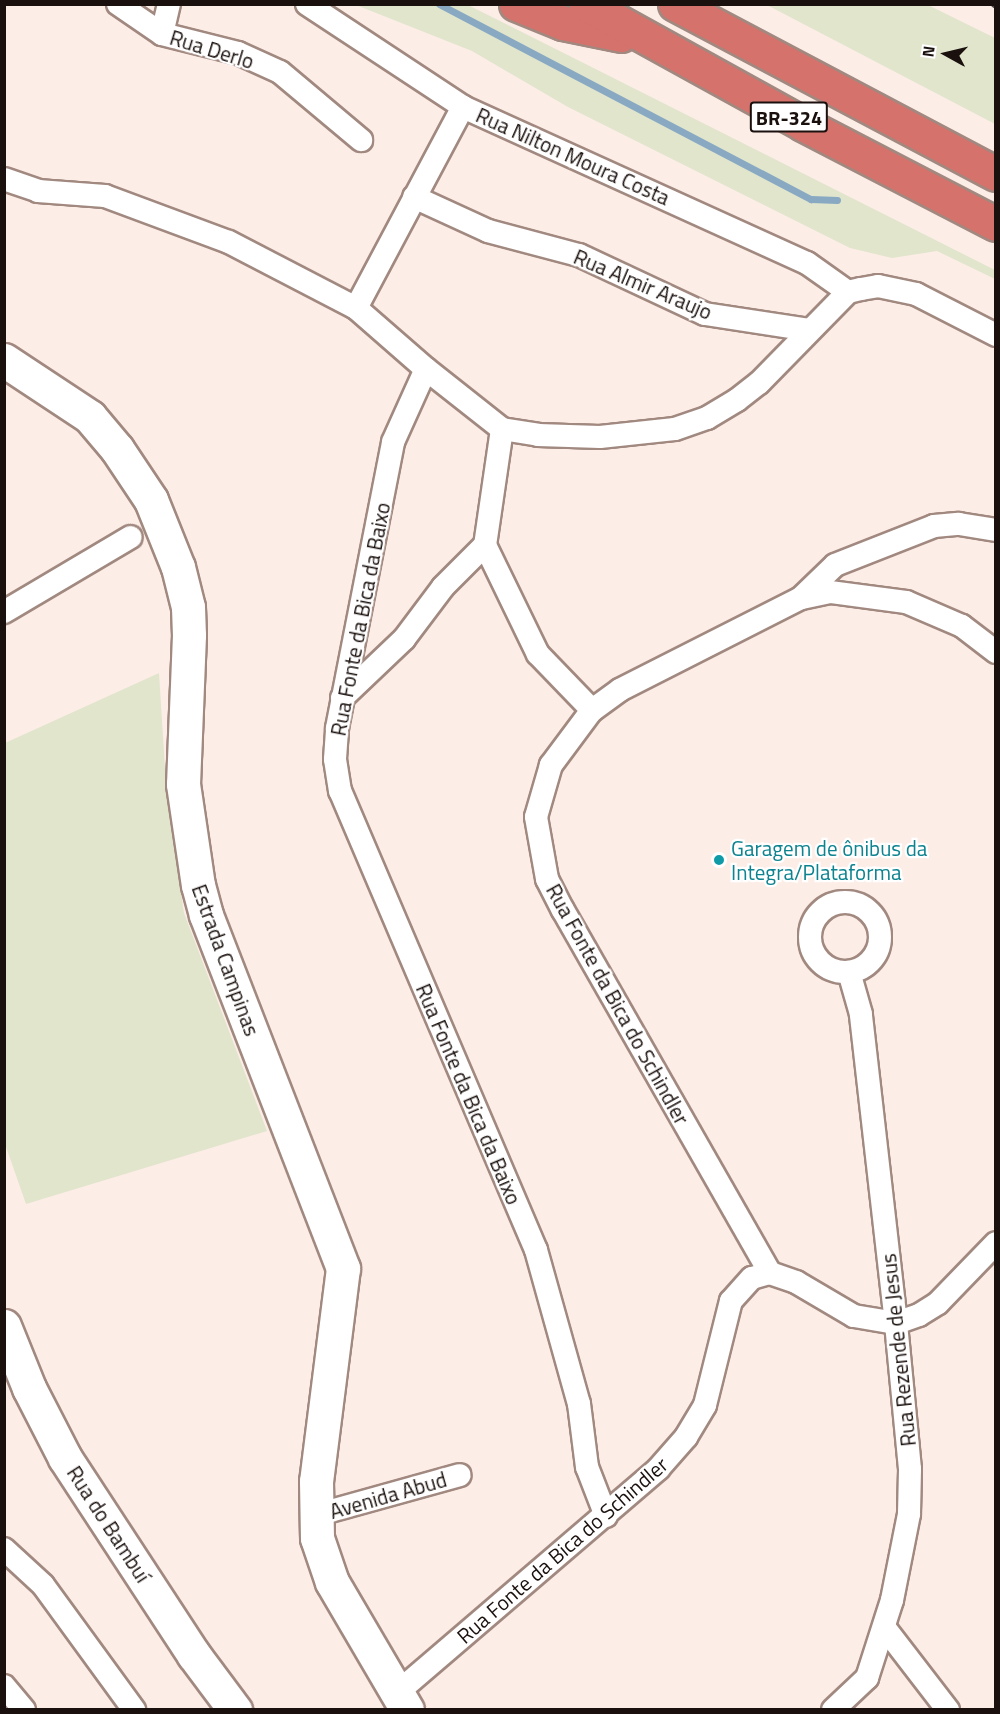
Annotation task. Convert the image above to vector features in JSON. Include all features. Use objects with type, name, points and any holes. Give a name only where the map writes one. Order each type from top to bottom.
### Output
[{"type":"highway","points":[[516,4],[563,23],[651,42]]},
{"type":"highway","name":"BR-324","points":[[586,4],[651,42],[996,224]]},
{"type":"highway","name":"BR-324","points":[[675,4],[996,174]]},
{"type":"main road","name":"Estrada Campinas","points":[[4,360],[90,417],[117,450],[151,500],[178,567],[189,635],[183,784],[198,885],[206,915],[343,1268],[322,1436],[316,1515],[317,1538],[332,1582],[402,1701]]},
{"type":"main road","name":"Rua do Bambuí","points":[[4,1326],[29,1388],[65,1458],[194,1655],[235,1710]]},
{"type":"street","name":"Rua Derlo","points":[[118,4],[162,34],[238,53],[280,72],[361,140]]},
{"type":"street","points":[[162,34],[169,4]]},
{"type":"street","name":"Rua Nilton Moura Costa","points":[[307,4],[463,107],[807,263],[848,292]]},
{"type":"street","points":[[356,308],[463,107]]},
{"type":"street","points":[[4,179],[38,191],[105,196],[209,234],[356,308],[426,369],[502,429],[538,435],[600,437],[675,429],[707,418],[737,400],[759,383],[848,292],[878,286],[897,288],[996,335]]},
{"type":"street","name":"Rua Almir Araujo","points":[[414,197],[488,231],[579,255],[705,314],[809,330]]},
{"type":"street","name":"Rua Fonte da Bica da Baixo","points":[[426,369],[393,442],[342,698],[335,759],[340,791],[536,1250],[579,1404],[587,1467],[606,1516]]},
{"type":"street","points":[[502,429],[485,545],[538,654],[591,710]]},
{"type":"street","points":[[801,598],[835,565],[934,526],[959,524],[996,530]]},
{"type":"street","points":[[4,612],[130,537]]},
{"type":"street","points":[[342,698],[404,639],[443,587],[485,545]]},
{"type":"street","name":"Rua Fonte da Bica do Schindler","points":[[402,1701],[606,1516],[686,1437],[705,1405],[731,1301],[752,1278],[770,1273],[547,879],[536,818],[543,787],[562,747],[591,710],[621,690],[801,598],[830,592],[906,602],[962,626],[996,652]]},
{"type":"street","name":"Rua Rezende de Jesus","points":[[832,1710],[867,1678],[884,1627],[909,1515],[910,1469],[896,1323],[861,1014],[849,972]]},
{"type":"street","points":[[770,1273],[796,1282],[854,1316],[896,1323],[919,1316],[938,1303],[996,1243]]},
{"type":"street","name":"Avenida Abud","points":[[316,1515],[460,1475]]},
{"type":"street","points":[[4,1549],[42,1586],[134,1710]]},
{"type":"street","points":[[884,1627],[948,1710]]},
{"type":"street","points":[[4,1686],[24,1710]]},
{"type":"green space","points":[[356,5],[468,5],[995,270],[995,279],[937,251],[892,258],[850,248],[568,107],[472,51]]},
{"type":"green space","points":[[767,5],[928,5],[995,38],[995,124]]},
{"type":"green space","points":[[159,673],[167,800],[184,913],[267,1131],[26,1204],[5,1144],[5,743]]},
{"type":"waterway","points":[[439,4],[811,199],[837,200]]},
{"type":"place","name":"Garagem de ônibus da Integra/Plataforma","points":[[719,860]]}]
